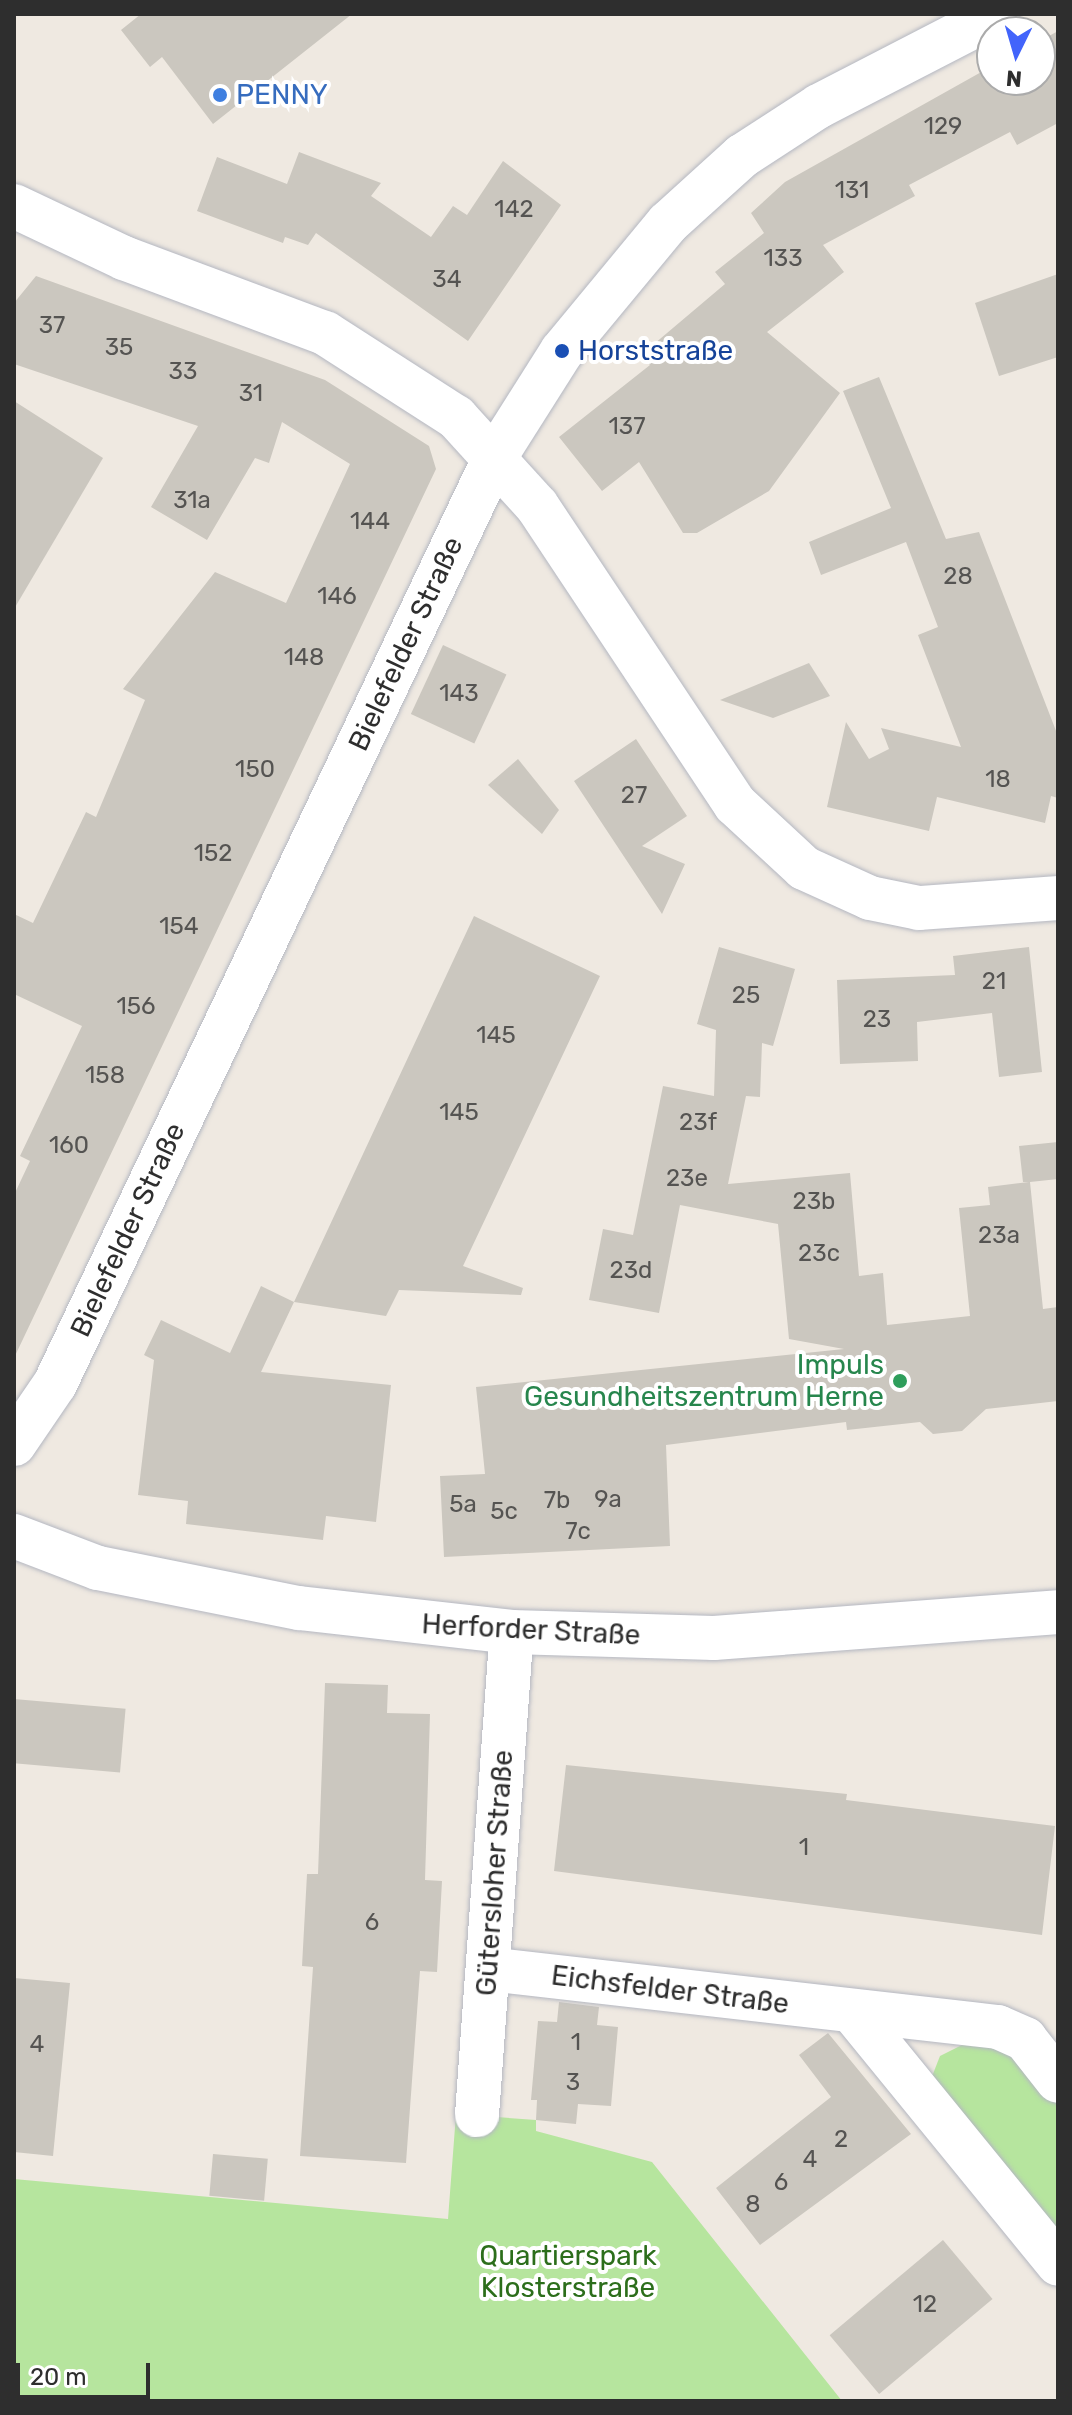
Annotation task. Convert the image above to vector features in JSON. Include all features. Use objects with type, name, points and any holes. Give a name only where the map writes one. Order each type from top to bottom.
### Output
[{"type":"street","name":"Bielefelder Straße","points":[[14,1444],[55,1384],[495,457],[612,287],[742,156],[819,106],[997,14]]},
{"type":"street","points":[[14,206],[124,258],[325,333],[408,380],[495,457],[537,506],[735,804],[771,843],[870,898],[952,908],[1058,898]]},
{"type":"street","name":"Herforder Straße","points":[[14,1536],[98,1568],[299,1608],[512,1632],[714,1638],[1058,1612]]},
{"type":"street","name":"Gütersloher Straße","points":[[477,2115],[512,1632]]},
{"type":"street","name":"Eichsfelder Straße","points":[[488,1969],[998,2027],[1025,2039],[1058,2081]]},
{"type":"street","points":[[852,2011],[1058,2264]]},
{"type":"green space","points":[[974,2039],[1022,2058],[1058,2103],[1058,2245],[931,2079],[940,2056]]},
{"type":"green space","name":"Quartierspark Klosterstraße","points":[[456,2114],[536,2120],[536,2131],[652,2162],[842,2401],[14,2401],[14,2179],[448,2219]]},
{"type":"building","name":"PENNY","points":[[141,14],[352,14],[213,124],[162,57],[150,67],[121,30]]},
{"type":"building","points":[[1056,32],[1058,123],[1017,145],[1010,132],[909,185],[915,196],[823,245],[844,272],[767,332],[840,393],[769,491],[697,533],[683,533],[639,462],[602,491],[559,437],[650,365],[641,355],[725,284],[715,272],[764,233],[751,213],[785,182],[976,75],[976,96],[1056,96]]},
{"type":"building","points":[[299,152],[381,183],[371,196],[431,237],[453,206],[467,215],[503,161],[561,205],[468,341],[316,233],[308,245],[285,237],[283,243],[197,211],[217,157],[287,184]]},
{"type":"building","points":[[1058,274],[1058,357],[999,376],[975,303]]},
{"type":"building","points":[[36,276],[325,380],[429,446],[436,469],[14,1358],[14,1195],[30,1161],[20,1156],[82,1026],[14,994],[14,914],[33,923],[86,812],[96,817],[145,700],[123,689],[215,572],[286,603],[350,464],[282,422],[269,463],[255,458],[207,540],[151,507],[198,426],[14,364],[14,303]]},
{"type":"building","points":[[879,377],[946,539],[979,532],[1058,736],[1058,798],[1051,796],[1045,823],[937,797],[929,831],[827,807],[846,722],[869,759],[889,749],[881,728],[961,747],[918,635],[938,627],[906,542],[821,575],[809,542],[891,508],[843,391]]},
{"type":"building","points":[[14,401],[103,458],[14,609]]},
{"type":"building","points":[[443,645],[506,675],[474,743],[411,714]]},
{"type":"building","points":[[809,663],[830,696],[773,718],[720,700]]},
{"type":"building","points":[[636,739],[687,816],[642,846],[685,864],[662,914],[574,781]]},
{"type":"building","points":[[518,759],[559,810],[542,834],[488,785]]},
{"type":"building","points":[[474,916],[600,976],[463,1266],[523,1288],[521,1295],[399,1290],[386,1316],[294,1302]]},
{"type":"building","points":[[719,947],[795,969],[773,1046],[762,1043],[760,1097],[746,1096],[728,1184],[850,1173],[859,1276],[883,1273],[887,1325],[970,1316],[959,1208],[990,1205],[988,1187],[1029,1182],[1023,1182],[1019,1146],[1058,1142],[1058,1179],[1030,1182],[1043,1309],[1058,1307],[1058,1401],[986,1409],[962,1431],[933,1434],[920,1422],[847,1430],[846,1422],[666,1445],[670,1546],[444,1557],[440,1476],[485,1474],[476,1387],[844,1349],[789,1339],[778,1224],[680,1205],[659,1313],[589,1300],[603,1229],[633,1235],[663,1086],[714,1096],[716,1030],[697,1024]]},
{"type":"building","points":[[1029,947],[1042,1072],[999,1077],[992,1013],[917,1022],[918,1061],[840,1064],[837,980],[955,975],[953,956]]},
{"type":"building","points":[[261,1286],[294,1302],[261,1372],[391,1385],[376,1522],[326,1516],[323,1540],[186,1524],[188,1501],[138,1495],[154,1360],[144,1355],[161,1320],[230,1353]]},
{"type":"building","points":[[325,1683],[388,1685],[387,1713],[430,1714],[425,1880],[442,1881],[437,1972],[420,1971],[406,2163],[300,2156],[313,1967],[302,1966],[307,1874],[318,1874]]},
{"type":"building","points":[[14,1699],[126,1709],[120,1773],[14,1763]]},
{"type":"building","points":[[566,1765],[847,1794],[846,1800],[1055,1826],[1042,1935],[554,1871]]},
{"type":"building","points":[[14,1978],[70,1983],[53,2156],[14,2152]]},
{"type":"building","points":[[559,2002],[599,2007],[597,2025],[618,2027],[611,2106],[578,2104],[576,2124],[536,2120],[537,2100],[531,2100],[538,2021],[557,2022]]},
{"type":"building","points":[[828,2033],[911,2134],[760,2245],[716,2188],[831,2097],[799,2055]]},
{"type":"building","points":[[213,2154],[268,2159],[264,2201],[209,2196]]},
{"type":"building","points":[[943,2240],[992,2299],[879,2394],[830,2335]]},
{"type":"place","name":"PENNY","points":[[220,95]]},
{"type":"place","name":"Horststraße","points":[[562,351]]},
{"type":"place","name":"Impuls Gesundheitszentrum Herne","points":[[900,1381]]}]
